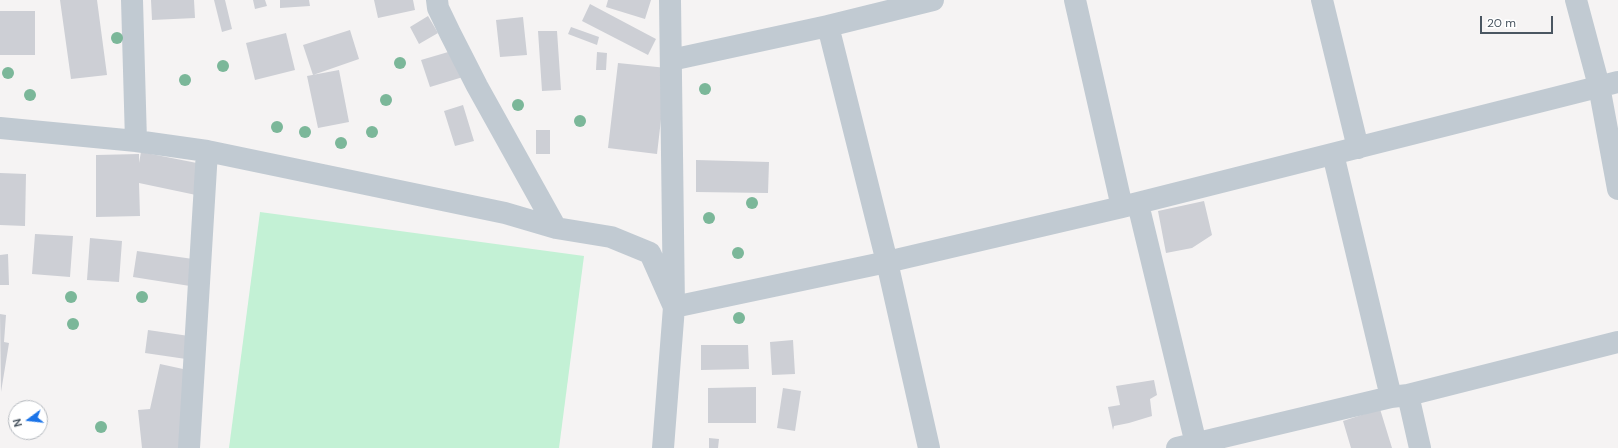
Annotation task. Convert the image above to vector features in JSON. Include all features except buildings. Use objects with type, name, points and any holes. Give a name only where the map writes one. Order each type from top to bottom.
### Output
[{"type":"street","points":[[132,0],[136,141]]},
{"type":"street","points":[[437,0],[438,8],[477,86],[556,228]]},
{"type":"street","points":[[663,448],[674,307],[670,0]]},
{"type":"street","points":[[671,60],[828,26],[933,0]]},
{"type":"street","points":[[1075,0],[1130,205],[1186,446],[1399,396],[1618,342]]},
{"type":"street","points":[[1322,0],[1358,148]]},
{"type":"street","points":[[1576,0],[1608,84],[1618,189]]},
{"type":"street","points":[[828,26],[887,262],[928,448]]},
{"type":"street","points":[[674,307],[887,262],[1130,205],[1608,84]]},
{"type":"street","points":[[0,128],[136,141],[207,151],[505,213],[556,228],[611,236],[650,253],[674,307]]},
{"type":"street","points":[[189,448],[207,151]]},
{"type":"street","points":[[1333,154],[1399,396],[1420,448]]},
{"type":"green space","points":[[260,212],[584,256],[559,448],[229,448]]}]
